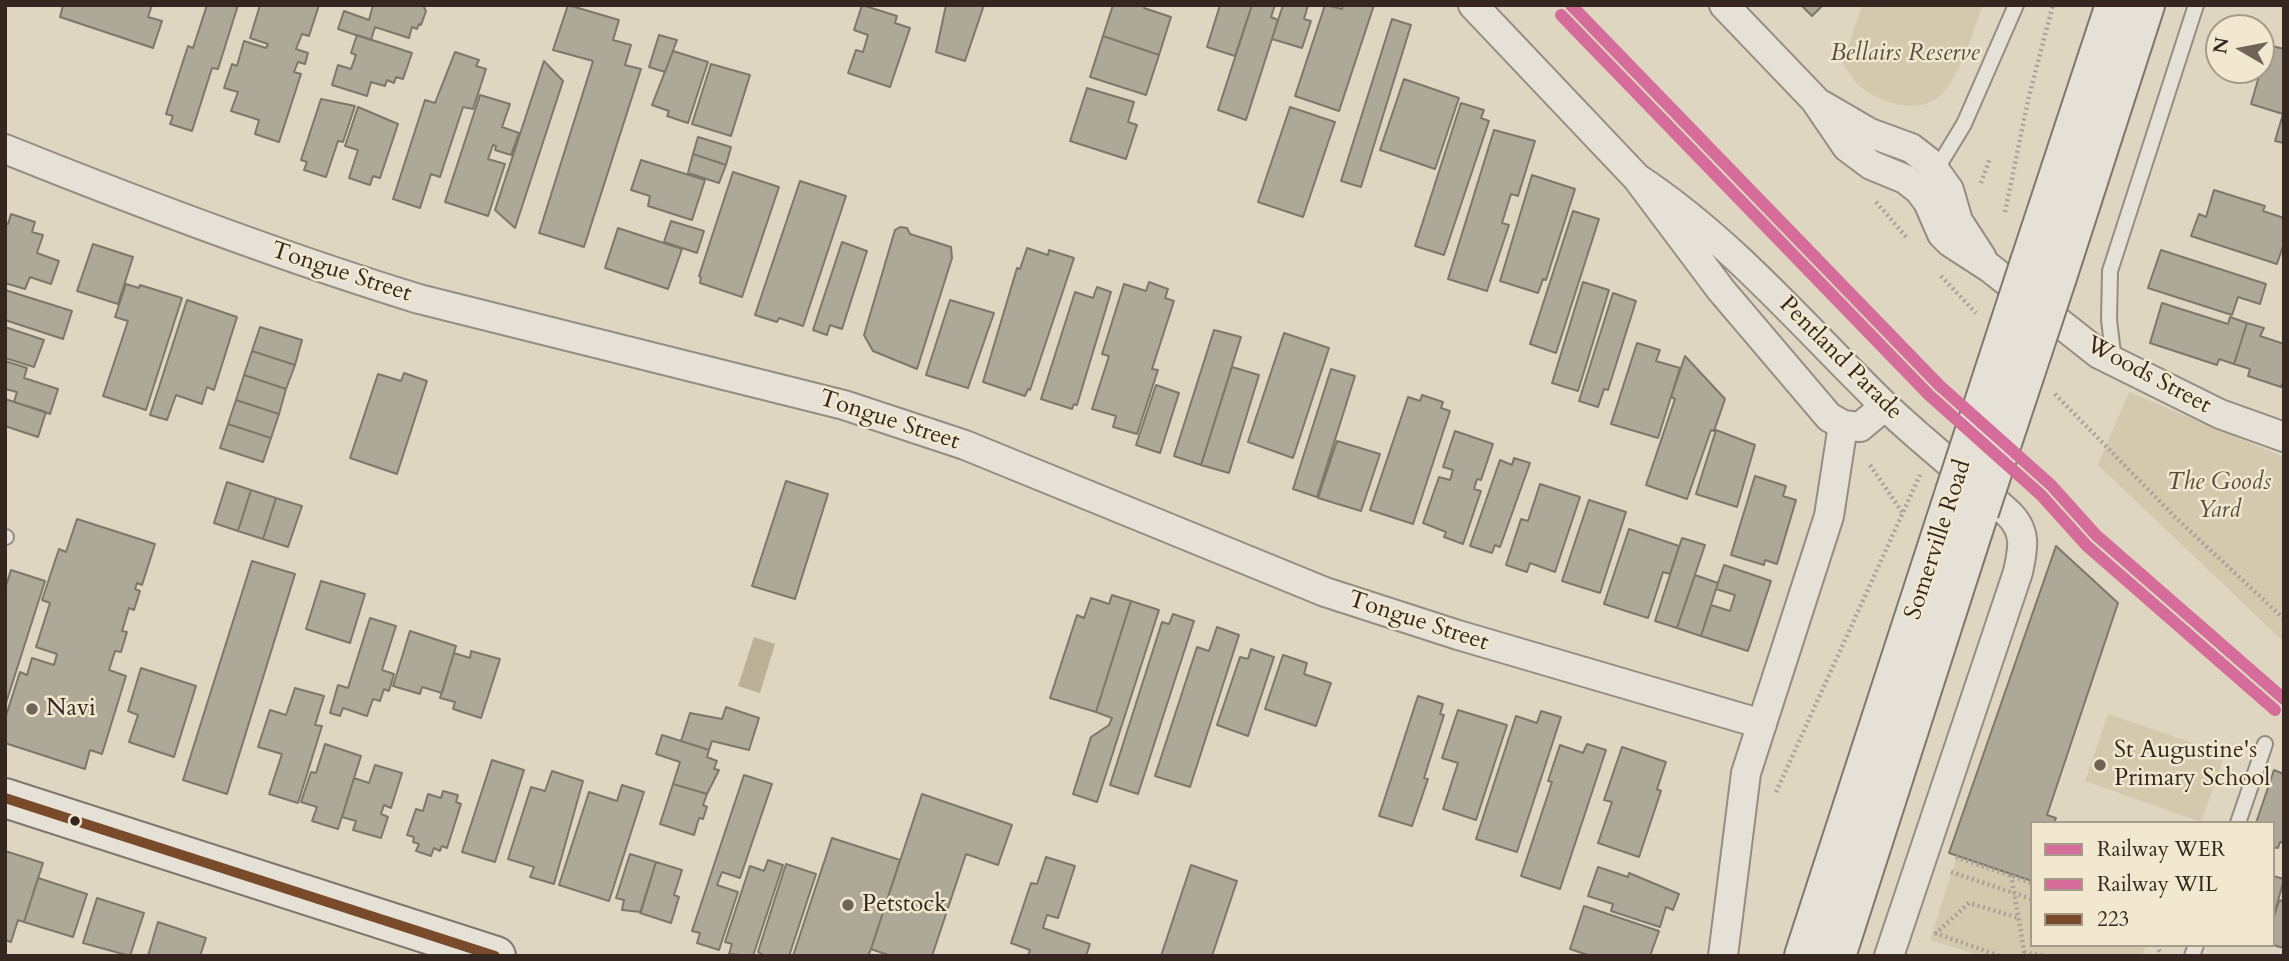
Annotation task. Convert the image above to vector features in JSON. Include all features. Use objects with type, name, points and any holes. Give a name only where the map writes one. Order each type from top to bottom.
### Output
[{"type":"main road","name":"Somerville Road","points":[[2044,270],[2115,5]]},
{"type":"main road","name":"Somerville Road","points":[[1804,956],[1967,502],[2044,270],[2146,5]]},
{"type":"main road","name":"Somerville Road","points":[[1836,956],[1967,502]]},
{"type":"main road","points":[[5,798],[496,956]]},
{"type":"street","name":"Pentland Parade","points":[[1473,5],[1637,177],[1721,290],[1825,413],[1843,425]]},
{"type":"street","points":[[1724,5],[1815,100],[1852,151],[1871,165],[1905,179],[1927,180]]},
{"type":"street","name":"Tongue Street","points":[[5,149],[144,205],[419,299],[844,405],[965,444],[1325,592],[1458,635],[1762,724]]},
{"type":"street","name":"Pentland Parade","points":[[1637,177],[1678,206],[1759,278],[1885,406],[2014,519],[2022,532],[2022,553],[1933,857]]},
{"type":"street","name":"Woods Street","points":[[1927,180],[1928,202],[1942,234],[1990,268],[2086,346],[2220,414],[2284,437]]},
{"type":"street","points":[[1723,956],[1741,799],[1762,724],[1829,516],[1843,425],[1860,427],[1885,406]]},
{"type":"street","points":[[1889,956],[1933,857]]},
{"type":"lane","points":[[1927,180],[1965,124],[2016,5]]},
{"type":"lane","points":[[2114,362],[2109,320],[2110,271],[2196,5]]},
{"type":"lane","points":[[2239,821],[2264,744]]},
{"type":"path","points":[[2003,219],[2029,96],[2053,5]]},
{"type":"path","points":[[1980,186],[1990,158]]},
{"type":"path","points":[[1870,196],[1915,246]]},
{"type":"path","points":[[1933,266],[1978,316]]},
{"type":"path","points":[[2054,393],[2175,517],[2284,620]]},
{"type":"path","points":[[1867,461],[1902,512]]},
{"type":"path","points":[[1741,799],[1777,791],[1923,466]]},
{"type":"path","points":[[1933,857],[2030,882]]},
{"type":"path","points":[[1933,857],[2030,898]]},
{"type":"path","points":[[2011,876],[2024,954],[2043,956]]},
{"type":"path","points":[[1935,934],[1969,903],[2018,918]]},
{"type":"path","points":[[1928,931],[2000,956]]},
{"type":"green space","name":"Bellairs Reserve","points":[[1862,5],[1983,5],[1963,59],[1946,89],[1938,98],[1928,103],[1906,106],[1883,100],[1863,89],[1843,63]]},
{"type":"green space","name":"The Goods Yard","points":[[2129,392],[2284,457],[2284,642],[2098,465]]},
{"type":"green space","points":[[2108,714],[2225,754],[2201,821],[2085,781]]},
{"type":"green space","points":[[1957,856],[2030,880],[2030,947],[2145,947],[2142,956],[1981,956],[1930,940]]},
{"type":"shaded area","points":[[754,637],[775,644],[760,693],[738,686]]},
{"type":"building","points":[[63,5],[152,5],[148,17],[162,21],[153,48],[60,17]]},
{"type":"building","points":[[207,5],[238,5],[218,69],[212,68],[192,131],[170,124],[173,116],[166,114],[188,46],[193,48]]},
{"type":"building","points":[[260,5],[319,5],[309,36],[302,34],[296,49],[308,53],[305,64],[298,62],[294,72],[301,74],[279,142],[255,134],[259,120],[231,111],[238,92],[224,88],[232,64],[237,66],[244,41],[266,48],[268,44],[250,38]]},
{"type":"building","points":[[373,5],[423,5],[426,11],[421,25],[419,24],[417,29],[412,27],[409,38],[375,27],[371,40],[338,29],[344,11],[369,20]]},
{"type":"building","points":[[568,5],[619,20],[613,40],[631,45],[625,65],[641,69],[584,247],[539,233],[593,61],[553,50]]},
{"type":"building","points":[[862,5],[897,16],[895,23],[910,28],[890,87],[848,73],[856,50],[863,52],[868,35],[854,30]]},
{"type":"building","points":[[946,5],[984,5],[965,61],[936,52]]},
{"type":"building","points":[[1113,5],[1145,5],[1144,8],[1171,17],[1159,55],[1103,36]]},
{"type":"building","points":[[1220,5],[1252,5],[1235,56],[1207,47]]},
{"type":"building","points":[[1252,5],[1275,5],[1271,17],[1278,20],[1246,120],[1218,110]]},
{"type":"building","points":[[1283,5],[1308,5],[1304,19],[1311,21],[1302,48],[1272,39]]},
{"type":"building","points":[[1325,5],[1342,9],[1343,5],[1374,5],[1339,111],[1295,96]]},
{"type":"building","points":[[1801,5],[1823,5],[1812,16]]},
{"type":"building","points":[[1392,19],[1411,25],[1361,187],[1341,181]]},
{"type":"building","points":[[357,35],[412,53],[403,79],[396,77],[394,83],[387,80],[385,86],[371,82],[367,96],[332,85],[338,65],[351,69],[356,55],[351,53]]},
{"type":"building","points":[[659,35],[677,40],[665,72],[649,67]]},
{"type":"building","points":[[1103,36],[1159,55],[1146,95],[1090,77]]},
{"type":"building","points":[[2275,47],[2284,49],[2284,143],[2275,141],[2283,114],[2251,104],[2257,84],[2275,84]]},
{"type":"building","points":[[673,51],[708,62],[688,123],[667,116],[669,111],[652,105]]},
{"type":"building","points":[[455,52],[479,60],[476,66],[486,69],[473,109],[463,107],[440,177],[431,174],[420,208],[393,199],[425,100],[435,103]]},
{"type":"building","points":[[544,61],[563,81],[515,228],[495,210]]},
{"type":"building","points":[[711,64],[750,75],[731,136],[692,124]]},
{"type":"building","points":[[1404,79],[1459,98],[1435,169],[1380,150]]},
{"type":"building","points":[[1087,88],[1134,102],[1128,122],[1137,125],[1126,159],[1070,141]]},
{"type":"building","points":[[480,95],[510,104],[502,127],[519,133],[511,155],[495,150],[496,146],[493,145],[488,159],[505,164],[488,216],[445,202]]},
{"type":"building","points":[[321,99],[355,106],[343,142],[338,141],[326,177],[304,170],[307,162],[301,160]]},
{"type":"building","points":[[1461,103],[1484,110],[1481,118],[1489,121],[1444,255],[1415,246]]},
{"type":"building","points":[[358,107],[398,124],[380,178],[373,176],[370,185],[349,178],[358,150],[345,146]]},
{"type":"building","points":[[1290,107],[1335,122],[1303,217],[1258,202]]},
{"type":"building","points":[[1494,130],[1535,141],[1518,196],[1511,194],[1502,223],[1509,225],[1487,291],[1448,279]]},
{"type":"building","points":[[698,137],[731,147],[726,165],[693,154]]},
{"type":"building","points":[[693,154],[726,165],[719,183],[688,173]]},
{"type":"building","points":[[641,160],[705,180],[692,220],[648,206],[650,196],[631,190]]},
{"type":"building","points":[[733,172],[779,187],[742,297],[700,283],[699,276]]},
{"type":"building","points":[[1532,175],[1575,189],[1546,280],[1543,279],[1538,293],[1500,281]]},
{"type":"building","points":[[800,181],[846,196],[803,326],[779,318],[777,322],[755,315]]},
{"type":"building","points":[[2214,190],[2265,206],[2263,211],[2284,218],[2284,243],[2277,264],[2191,236],[2199,214],[2206,217]]},
{"type":"building","points":[[1573,211],[1599,219],[1556,353],[1530,344]]},
{"type":"building","points":[[11,214],[35,222],[32,232],[43,235],[37,253],[59,261],[51,284],[30,277],[25,289],[5,283],[5,223],[8,224]]},
{"type":"building","points":[[671,221],[704,231],[697,253],[664,242]]},
{"type":"building","points":[[900,227],[907,228],[910,234],[951,247],[952,258],[917,369],[873,351],[864,335],[895,230]]},
{"type":"building","points":[[618,228],[682,249],[668,289],[605,268]]},
{"type":"building","points":[[842,242],[867,251],[842,329],[830,325],[827,335],[813,330]]},
{"type":"building","points":[[93,244],[133,257],[118,304],[77,291]]},
{"type":"building","points":[[1027,248],[1048,255],[1049,250],[1074,258],[1030,390],[1028,389],[1025,396],[983,382],[1017,268],[1020,269]]},
{"type":"building","points":[[2161,250],[2266,284],[2260,304],[2238,297],[2232,315],[2148,288]]},
{"type":"building","points":[[1149,282],[1168,289],[1165,298],[1174,301],[1152,369],[1158,370],[1137,434],[1113,427],[1116,416],[1092,409],[1109,356],[1102,354],[1124,284],[1146,291]]},
{"type":"building","points":[[1583,282],[1609,290],[1578,391],[1552,383]]},
{"type":"building","points":[[126,284],[139,288],[140,285],[182,298],[146,410],[103,396],[128,321],[115,317]]},
{"type":"building","points":[[1097,287],[1111,292],[1077,405],[1074,404],[1072,409],[1041,399],[1075,292],[1093,298]]},
{"type":"building","points":[[5,290],[72,311],[63,339],[5,320]]},
{"type":"building","points":[[1613,293],[1636,301],[1608,390],[1604,389],[1598,407],[1579,401]]},
{"type":"building","points":[[187,300],[237,317],[214,390],[207,387],[202,404],[176,395],[167,420],[150,415]]},
{"type":"building","points":[[950,300],[994,313],[968,388],[926,375]]},
{"type":"building","points":[[2162,303],[2228,324],[2230,317],[2247,323],[2234,364],[2219,359],[2217,365],[2150,343]]},
{"type":"building","points":[[2247,323],[2264,328],[2260,336],[2284,344],[2284,380],[2281,387],[2248,376],[2250,369],[2234,364]]},
{"type":"building","points":[[5,327],[44,340],[34,367],[5,358]]},
{"type":"building","points":[[260,327],[302,340],[295,365],[252,351]]},
{"type":"building","points":[[1214,330],[1241,337],[1201,465],[1174,456]]},
{"type":"building","points":[[1284,333],[1329,348],[1293,458],[1248,442]]},
{"type":"building","points":[[1637,343],[1660,350],[1656,361],[1680,368],[1658,438],[1611,424]]},
{"type":"building","points":[[252,351],[295,365],[286,389],[244,375]]},
{"type":"building","points":[[1685,356],[1725,399],[1687,499],[1646,485],[1675,399],[1671,397]]},
{"type":"building","points":[[5,361],[27,368],[24,378],[58,389],[50,414],[14,402],[17,392],[5,389]]},
{"type":"building","points":[[1232,367],[1259,375],[1229,473],[1201,465]]},
{"type":"building","points":[[1331,369],[1355,376],[1317,497],[1293,489]]},
{"type":"building","points":[[404,373],[427,381],[397,474],[350,458],[378,374],[401,381]]},
{"type":"building","points":[[244,375],[286,389],[279,414],[236,400]]},
{"type":"building","points":[[1156,385],[1179,393],[1160,453],[1136,445]]},
{"type":"building","points":[[1422,395],[1443,402],[1441,408],[1450,411],[1413,524],[1370,510],[1408,397],[1420,401]]},
{"type":"building","points":[[5,399],[46,412],[38,437],[5,426]]},
{"type":"building","points":[[236,400],[279,414],[271,438],[228,424]]},
{"type":"building","points":[[228,424],[271,438],[263,462],[220,448]]},
{"type":"building","points":[[1716,430],[1755,445],[1737,507],[1696,494]]},
{"type":"building","points":[[1455,431],[1493,444],[1481,480],[1477,479],[1474,489],[1481,491],[1463,544],[1444,537],[1446,532],[1423,523],[1439,477],[1450,480],[1453,470],[1443,467]]},
{"type":"building","points":[[1337,441],[1380,454],[1361,511],[1318,498]]},
{"type":"building","points":[[1514,458],[1530,463],[1500,547],[1495,545],[1492,553],[1470,546],[1500,460],[1512,465]]},
{"type":"building","points":[[1755,476],[1786,486],[1783,496],[1796,500],[1777,564],[1765,560],[1764,565],[1731,555]]},
{"type":"building","points":[[786,481],[828,494],[795,599],[752,586]]},
{"type":"building","points":[[227,482],[251,490],[238,531],[214,523]]},
{"type":"building","points":[[1540,484],[1580,497],[1555,572],[1530,563],[1527,572],[1506,565],[1521,519],[1528,521]]},
{"type":"building","points":[[251,490],[276,498],[263,539],[238,531]]},
{"type":"building","points":[[276,498],[302,506],[288,547],[263,539]]},
{"type":"building","points":[[1589,500],[1626,512],[1600,593],[1562,581]]},
{"type":"building","points":[[77,519],[155,544],[142,585],[137,583],[135,589],[140,591],[134,610],[129,608],[122,631],[127,632],[121,652],[115,651],[109,670],[126,676],[102,754],[90,750],[85,769],[5,743],[5,719],[20,672],[27,675],[32,658],[54,665],[57,654],[36,647],[50,603],[42,600],[59,549],[66,552]]},
{"type":"building","points":[[1629,529],[1679,546],[1670,574],[1663,572],[1648,618],[1604,604]]},
{"type":"building","points":[[1682,538],[1705,545],[1677,628],[1655,621]]},
{"type":"building","points":[[2056,546],[2118,603],[2047,815],[2056,818],[2055,821],[2030,821],[2030,880],[1949,853]]},
{"type":"building","points":[[252,561],[295,574],[227,794],[183,780]]},
{"type":"building","points":[[1724,565],[1771,581],[1748,651],[1701,636],[1711,605],[1730,611],[1735,595],[1716,589]]},
{"type":"building","points":[[11,570],[45,581],[5,706],[5,589]]},
{"type":"building","points":[[1695,575],[1718,583],[1701,636],[1677,628]]},
{"type":"building","points":[[321,581],[365,594],[350,643],[306,629]]},
{"type":"building","points":[[1112,595],[1131,601],[1096,712],[1050,698],[1077,615],[1084,618],[1091,598],[1109,604]]},
{"type":"building","points":[[1131,601],[1159,610],[1097,802],[1073,794],[1091,737],[1109,725],[1112,718],[1096,712]]},
{"type":"building","points":[[1173,614],[1194,621],[1138,794],[1110,785],[1162,622],[1169,624]]},
{"type":"building","points":[[370,618],[396,626],[382,670],[394,674],[389,691],[384,689],[380,701],[373,699],[367,716],[343,708],[340,716],[330,713],[338,685],[348,688]]},
{"type":"building","points":[[1217,627],[1239,635],[1190,787],[1155,776],[1197,647],[1209,651]]},
{"type":"building","points":[[410,631],[456,646],[442,693],[422,687],[420,694],[393,686]]},
{"type":"building","points":[[1251,649],[1274,657],[1248,736],[1217,725],[1240,657],[1248,659]]},
{"type":"building","points":[[471,651],[500,659],[481,718],[453,709],[455,702],[440,698],[454,653],[470,658]]},
{"type":"building","points":[[1283,655],[1307,663],[1304,674],[1331,683],[1316,726],[1265,709]]},
{"type":"building","points":[[141,668],[196,686],[174,757],[129,742],[138,715],[128,711]]},
{"type":"building","points":[[295,688],[324,696],[315,725],[322,726],[298,803],[269,794],[282,754],[258,747],[270,710],[286,715]]},
{"type":"building","points":[[1418,696],[1443,704],[1440,714],[1444,715],[1424,778],[1428,779],[1412,826],[1379,816]]},
{"type":"building","points":[[726,707],[759,718],[749,750],[712,741],[709,750],[681,741],[690,713],[722,719]]},
{"type":"building","points":[[1458,710],[1507,725],[1476,820],[1443,809],[1458,763],[1442,758]]},
{"type":"building","points":[[1541,711],[1561,717],[1517,852],[1476,839],[1516,716],[1537,723]]},
{"type":"building","points":[[662,735],[709,750],[707,757],[717,761],[714,769],[719,770],[707,794],[673,784],[680,762],[656,754]]},
{"type":"building","points":[[325,744],[361,756],[338,829],[312,821],[317,807],[301,802],[311,772],[316,773]]},
{"type":"building","points":[[1587,744],[1606,750],[1560,889],[1521,876],[1552,782],[1548,781],[1560,745],[1583,753]]},
{"type":"building","points":[[1622,747],[1666,762],[1657,789],[1661,791],[1639,857],[1598,843],[1612,802],[1604,800]]},
{"type":"building","points":[[492,760],[524,770],[495,862],[462,852]]},
{"type":"building","points":[[375,765],[402,773],[391,808],[384,805],[381,814],[388,817],[381,838],[353,830],[356,821],[342,817],[354,778],[369,783]]},
{"type":"building","points":[[2274,770],[2284,774],[2284,843],[2280,842],[2278,848],[2275,847],[2275,821],[2257,821]]},
{"type":"building","points":[[552,771],[583,781],[554,884],[530,877],[534,867],[508,859],[531,787],[545,791]]},
{"type":"building","points":[[744,775],[772,784],[740,878],[722,872],[717,885],[738,892],[719,950],[697,943],[700,933],[692,931]]},
{"type":"building","points":[[673,784],[707,794],[703,805],[707,807],[703,819],[699,818],[694,835],[660,824]]},
{"type":"building","points":[[622,785],[644,792],[609,901],[559,885],[589,792],[617,801]]},
{"type":"building","points":[[443,791],[458,795],[456,802],[461,804],[447,848],[442,846],[440,851],[434,848],[431,856],[416,851],[419,844],[413,842],[414,837],[407,835],[416,809],[423,811],[428,794],[441,798]]},
{"type":"building","points":[[922,794],[1012,825],[998,865],[966,854],[932,956],[891,956],[871,949]]},
{"type":"building","name":"Petstock","points":[[832,838],[900,860],[871,949],[868,956],[793,956]]},
{"type":"building","points":[[5,851],[43,863],[24,922],[18,920],[11,942],[5,940]]},
{"type":"building","points":[[630,854],[656,862],[641,912],[622,910],[624,900],[616,898]]},
{"type":"building","points":[[1046,857],[1075,866],[1058,918],[1047,915],[1043,928],[1090,944],[1086,956],[1028,956],[1030,950],[1011,943],[1031,883],[1037,884]]},
{"type":"building","points":[[768,860],[783,865],[753,956],[729,954],[732,944],[725,942],[750,866],[764,871]]},
{"type":"building","points":[[656,862],[682,870],[674,895],[679,897],[671,923],[640,913]]},
{"type":"building","points":[[786,864],[816,874],[789,956],[765,956],[758,952]]},
{"type":"building","points":[[1191,865],[1237,881],[1212,956],[1161,956]]},
{"type":"building","points":[[1598,867],[1628,877],[1629,873],[1679,894],[1673,910],[1666,907],[1660,927],[1611,911],[1613,904],[1588,896]]},
{"type":"building","points":[[2275,877],[2284,879],[2275,912]]},
{"type":"building","points":[[38,878],[87,894],[73,937],[24,922]]},
{"type":"building","points":[[97,898],[144,913],[130,956],[83,943]]},
{"type":"building","points":[[2284,900],[2284,948],[2275,946],[2275,913],[2279,901]]},
{"type":"building","points":[[1584,906],[1659,931],[1650,956],[1591,956],[1570,949]]},
{"type":"building","points":[[158,922],[206,938],[200,956],[148,956]]},
{"type":"rail line","name":"WER","points":[[1571,5],[1939,385],[2051,485],[2096,535],[2284,699]]},
{"type":"rail line","name":"WIL","points":[[1561,15],[1929,395],[2041,495],[2087,546],[2275,710]]},
{"type":"transit line","name":"223","points":[[5,798],[495,956]]},
{"type":"place","name":"Navi","points":[[32,709]]},
{"type":"place","name":"St Augustine's Primary School","points":[[2100,765]]},
{"type":"place","name":"Petstock","points":[[848,905]]}]
